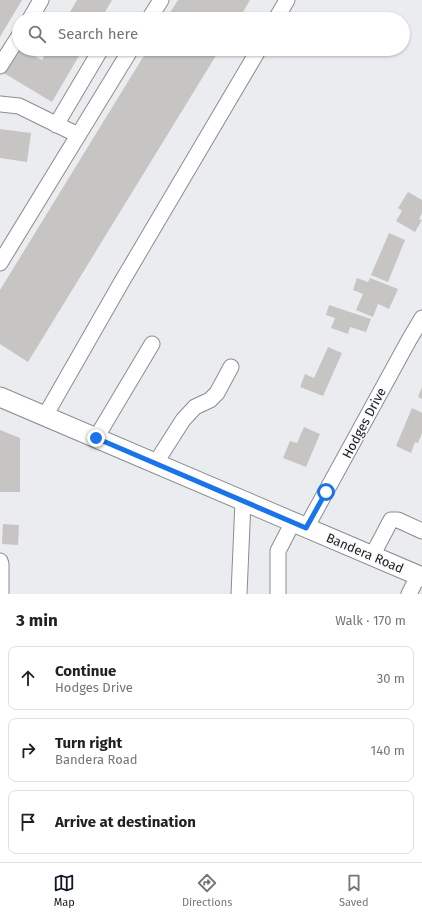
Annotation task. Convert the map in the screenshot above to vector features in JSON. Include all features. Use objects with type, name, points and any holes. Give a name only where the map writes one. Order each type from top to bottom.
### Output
[{"type":"main road","name":"Bandera Road","points":[[0,397],[420,576]]},
{"type":"street","points":[[34,12],[41,0]]},
{"type":"street","points":[[153,12],[161,0]]},
{"type":"street","points":[[280,12],[287,0]]},
{"type":"street","points":[[0,66],[12,47]]},
{"type":"street","points":[[56,125],[97,56]]},
{"type":"street","points":[[0,263],[127,56]]},
{"type":"street","points":[[45,416],[125,276],[255,56]]},
{"type":"street","points":[[0,104],[19,106],[78,136]]},
{"type":"street","name":"Hodges Drive","points":[[278,594],[278,551],[300,525],[422,318]]},
{"type":"street","points":[[96,438],[152,344]]},
{"type":"street","points":[[155,464],[184,420],[195,407],[210,400],[217,393],[231,367]]},
{"type":"street","points":[[239,594],[243,501]]},
{"type":"street","points":[[372,556],[391,520],[398,520],[422,531]]},
{"type":"street","points":[[0,561],[1,594]]},
{"type":"street","points":[[409,594],[420,576]]},
{"type":"building","points":[[0,0],[22,0],[15,12],[12,12],[12,17],[0,37]]},
{"type":"building","points":[[77,0],[112,0],[105,12],[70,12]]},
{"type":"building","points":[[178,0],[250,0],[243,12],[170,12]]},
{"type":"building","points":[[14,56],[35,56],[42,60],[44,56],[79,56],[52,102],[2,72]]},
{"type":"building","points":[[144,56],[216,56],[28,362],[0,344],[0,290]]},
{"type":"building","points":[[0,129],[31,133],[27,162],[0,158]]},
{"type":"building","points":[[408,192],[422,200],[422,213],[419,219],[422,220],[415,232],[396,221],[402,211],[398,208]]},
{"type":"building","points":[[389,233],[405,240],[388,282],[371,275]]},
{"type":"building","points":[[357,278],[368,282],[370,278],[398,289],[389,309],[378,304],[373,317],[356,310],[363,294],[353,290]]},
{"type":"building","points":[[329,305],[371,319],[366,332],[350,327],[348,334],[331,328],[335,318],[326,315]]},
{"type":"building","points":[[328,347],[342,353],[323,396],[300,387],[305,374],[314,378]]},
{"type":"building","points":[[422,387],[422,399],[418,397]]},
{"type":"building","points":[[412,408],[422,413],[422,433],[418,443],[415,442],[411,453],[396,446]]},
{"type":"building","points":[[304,427],[320,434],[306,467],[283,458],[290,441],[297,443]]},
{"type":"building","points":[[0,430],[20,438],[20,492],[0,492]]},
{"type":"building","points":[[3,524],[19,525],[18,545],[2,544]]},
{"type":"route","points":[[96,438],[306,528],[326,492]]}]
